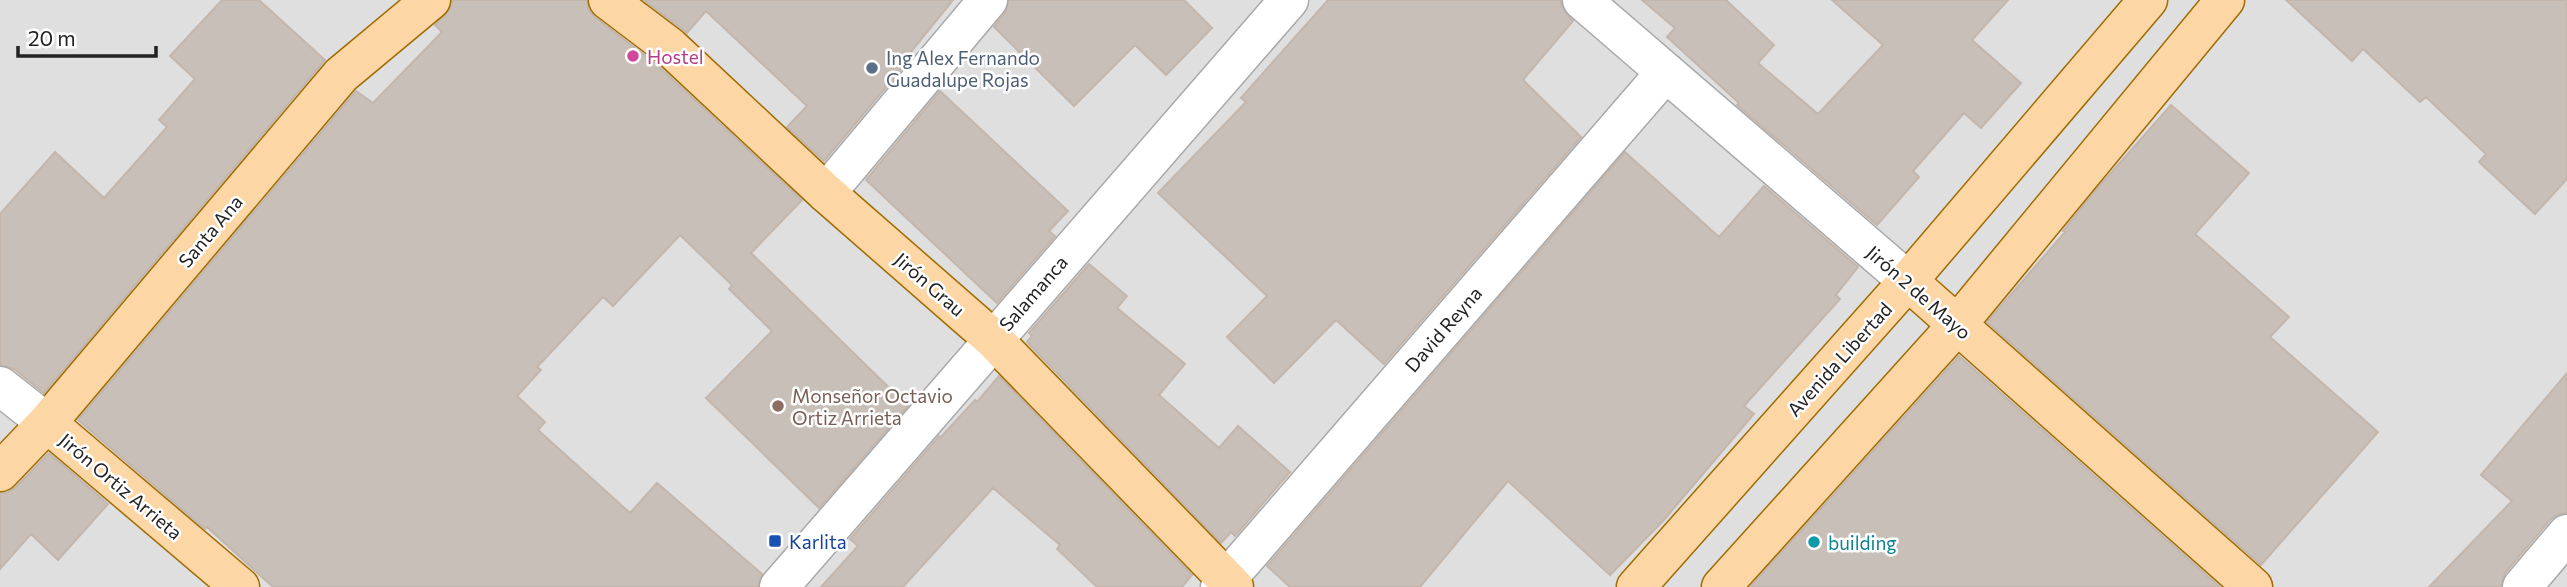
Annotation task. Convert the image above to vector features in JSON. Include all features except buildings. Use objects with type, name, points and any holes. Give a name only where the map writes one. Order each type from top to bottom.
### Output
[{"type":"main road","name":"Santa Ana","points":[[0,472],[47,423],[341,75],[431,0]]},
{"type":"main road","name":"Jirón Grau","points":[[608,0],[670,47],[826,193],[993,339],[1226,585]]},
{"type":"main road","name":"Avenida Libertad","points":[[1636,587],[1908,281],[2148,0]]},
{"type":"main road","points":[[1721,587],[1957,325],[2225,0]]},
{"type":"main road","name":"Jirón 2 de Mayo","points":[[1908,281],[2253,587]]},
{"type":"main road","name":"Jirón Ortiz Arrieta","points":[[47,423],[240,587]]},
{"type":"street","points":[[826,193],[988,0]]},
{"type":"street","name":"Salamanca","points":[[779,587],[1289,0]]},
{"type":"street","name":"Jirón 2 de Mayo","points":[[1582,0],[1908,281]]},
{"type":"street","name":"David Reyna","points":[[1226,585],[1666,72]]},
{"type":"street","name":"Jirón Ortiz Arrieta","points":[[0,386],[47,423]]},
{"type":"street","points":[[2522,587],[2567,534]]},
{"type":"shaded area","points":[[0,0],[2567,0],[2567,587],[0,587]]},
{"type":"place","name":"Hostel","points":[[633,56]]},
{"type":"place","name":"Ing Alex Fernando Guadalupe Rojas","points":[[872,68]]},
{"type":"place","name":"Monseñor Octavio Ortiz Arrieta","points":[[778,406]]},
{"type":"place","name":"Karlita","points":[[775,541]]},
{"type":"place","name":"building","points":[[1814,542]]}]
